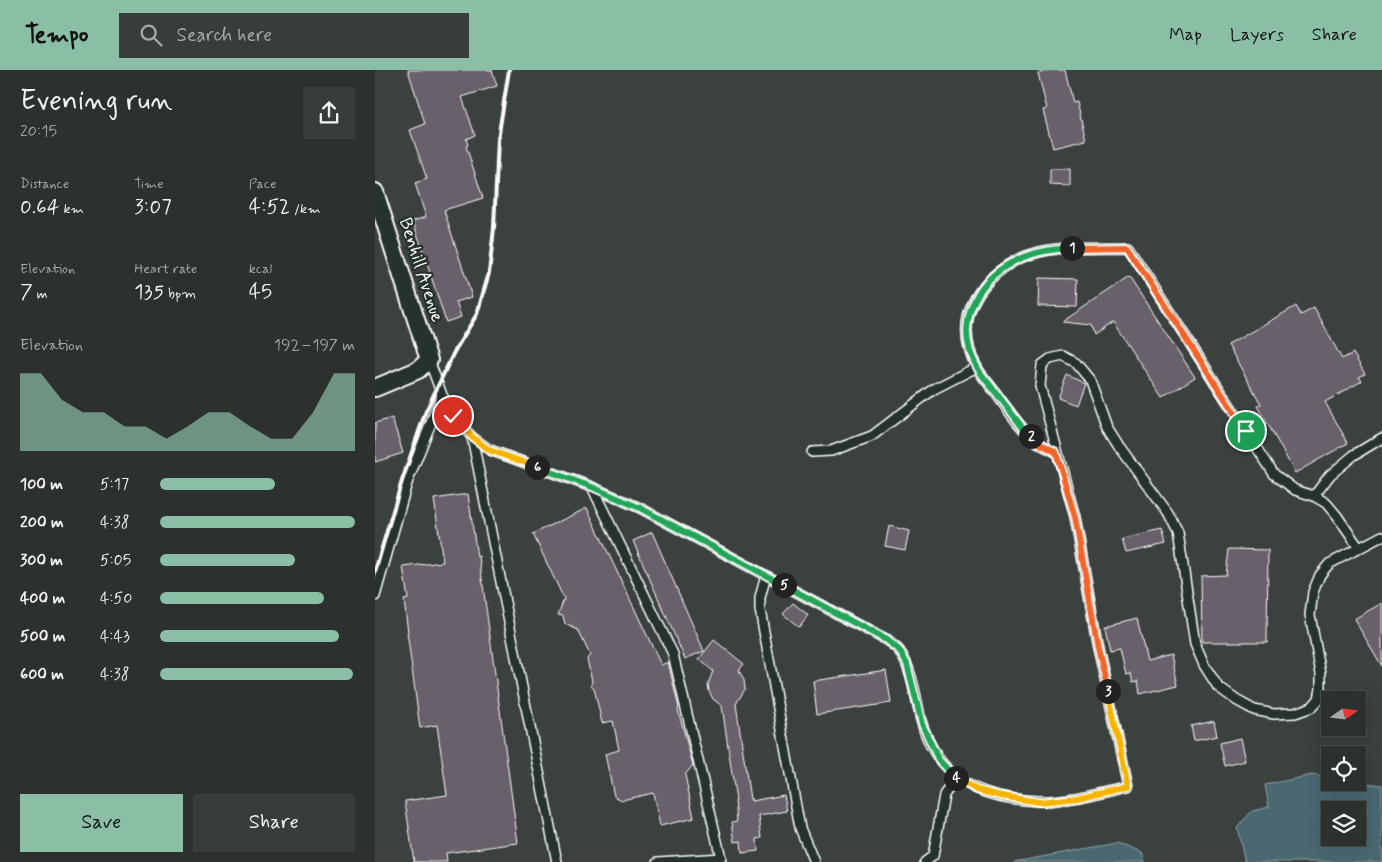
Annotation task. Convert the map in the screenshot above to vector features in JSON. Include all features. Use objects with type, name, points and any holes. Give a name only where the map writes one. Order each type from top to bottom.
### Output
[{"type":"street","name":"Benhill Avenue","points":[[375,192],[429,360]]},
{"type":"street","points":[[375,388],[417,370],[429,360]]},
{"type":"lane","points":[[1056,452],[1039,443],[1025,431],[977,367],[969,347],[966,327],[970,307],[982,288],[998,272],[1013,262],[1032,254],[1060,249],[1127,247],[1274,474],[1295,490],[1314,496],[1326,503],[1359,548]]},
{"type":"lane","points":[[429,360],[442,395],[453,416],[472,437],[489,450],[592,487],[640,508],[886,640],[899,650],[907,664],[922,724],[938,759],[956,778],[977,790],[1001,796],[1039,802],[1077,798],[1128,786],[1098,647],[1075,517],[1056,452],[1040,386],[1042,365],[1050,359],[1063,356],[1076,363],[1090,380],[1107,426],[1119,446],[1169,513],[1178,533],[1193,635],[1204,665],[1218,686],[1236,700],[1254,710],[1273,714],[1295,713],[1312,707],[1319,699],[1321,674],[1310,616],[1313,592],[1320,575],[1329,564],[1382,536]]},
{"type":"lane","points":[[813,452],[831,451],[872,436],[935,389],[977,367]]},
{"type":"lane","points":[[375,596],[407,483],[442,395]]},
{"type":"lane","points":[[472,437],[557,862]]},
{"type":"lane","points":[[1314,496],[1331,475],[1354,455],[1382,438]]},
{"type":"lane","points":[[592,487],[673,654],[721,858],[658,862]]},
{"type":"lane","points":[[766,575],[760,598],[760,610],[800,828],[814,862]]},
{"type":"lane","points":[[925,862],[933,856],[944,795],[956,778]]},
{"type":"water","points":[[1312,775],[1321,776],[1321,791],[1366,791],[1366,783],[1382,785],[1382,862],[1245,862],[1237,828],[1252,811],[1269,807],[1265,785]]},
{"type":"water","points":[[1117,843],[1142,853],[1145,862],[1014,862]]},
{"type":"building","points":[[408,70],[492,70],[497,86],[462,97],[475,135],[466,139],[468,145],[466,146],[483,198],[444,210],[472,297],[456,302],[461,317],[446,322],[413,221],[426,217],[415,183],[427,179],[410,130],[425,124]]},
{"type":"building","points":[[1051,70],[1065,70],[1073,103],[1077,102],[1086,140],[1053,148],[1043,110],[1047,109],[1038,73]]},
{"type":"building","points":[[1050,169],[1070,169],[1070,186],[1050,185]]},
{"type":"building","points":[[1129,277],[1195,377],[1163,398],[1113,322],[1094,335],[1091,325],[1062,322]]},
{"type":"building","points":[[1039,278],[1078,279],[1077,307],[1038,306]]},
{"type":"building","points":[[1296,306],[1301,315],[1314,308],[1342,359],[1353,353],[1365,374],[1359,377],[1362,381],[1325,402],[1348,443],[1295,473],[1258,406],[1261,404],[1228,345]]},
{"type":"building","points":[[1067,375],[1084,383],[1076,405],[1058,398]]},
{"type":"building","points":[[392,418],[403,453],[375,462],[375,423]]},
{"type":"building","points":[[468,494],[477,557],[479,556],[518,843],[446,853],[447,862],[414,862],[405,801],[447,795],[437,725],[420,728],[407,632],[404,600],[408,599],[403,567],[443,562],[434,499]]},
{"type":"building","points":[[587,508],[661,665],[668,662],[678,710],[693,765],[685,775],[694,818],[660,826],[653,793],[622,800],[614,796],[605,754],[619,750],[613,721],[602,723],[594,688],[591,685],[592,681],[587,659],[590,655],[578,630],[565,624],[563,616],[558,615],[564,599],[533,534]]},
{"type":"building","points":[[889,526],[909,531],[905,550],[885,546]]},
{"type":"building","points":[[1162,530],[1166,544],[1126,553],[1122,539]]},
{"type":"building","points":[[652,532],[704,651],[685,659],[633,541]]},
{"type":"building","points":[[1229,549],[1268,550],[1267,642],[1202,642],[1201,576],[1226,575]]},
{"type":"building","points":[[793,603],[808,615],[799,627],[783,614]]},
{"type":"building","points":[[1382,603],[1382,666],[1354,619]]},
{"type":"building","points":[[1137,618],[1147,661],[1171,655],[1178,685],[1140,694],[1138,681],[1133,682],[1131,673],[1126,674],[1120,648],[1110,650],[1105,626]]},
{"type":"building","points":[[714,640],[744,664],[739,670],[744,680],[745,689],[736,704],[750,799],[751,801],[784,795],[787,811],[759,816],[762,838],[757,839],[758,851],[742,853],[741,841],[735,842],[732,822],[737,821],[736,801],[722,706],[713,699],[709,691],[708,684],[713,671],[699,659]]},
{"type":"building","points":[[886,670],[891,703],[817,714],[813,681]]},
{"type":"building","points":[[1214,721],[1217,736],[1194,741],[1191,726]]},
{"type":"building","points":[[1240,738],[1245,761],[1225,766],[1220,743]]},
{"type":"railway","points":[[375,571],[402,481],[426,411],[454,352],[477,314],[489,273],[494,228],[498,139],[509,70]]},
{"type":"route","points":[[453,416],[472,437],[489,450],[592,487],[640,508],[886,640],[899,650],[907,664],[922,724],[938,759],[956,778],[977,790],[1039,802],[1077,798],[1128,786],[1098,647],[1075,517],[1056,452],[1039,443],[1025,431],[977,367],[969,347],[966,327],[970,307],[982,288],[998,272],[1013,262],[1032,254],[1060,249],[1127,247],[1246,431]]}]
